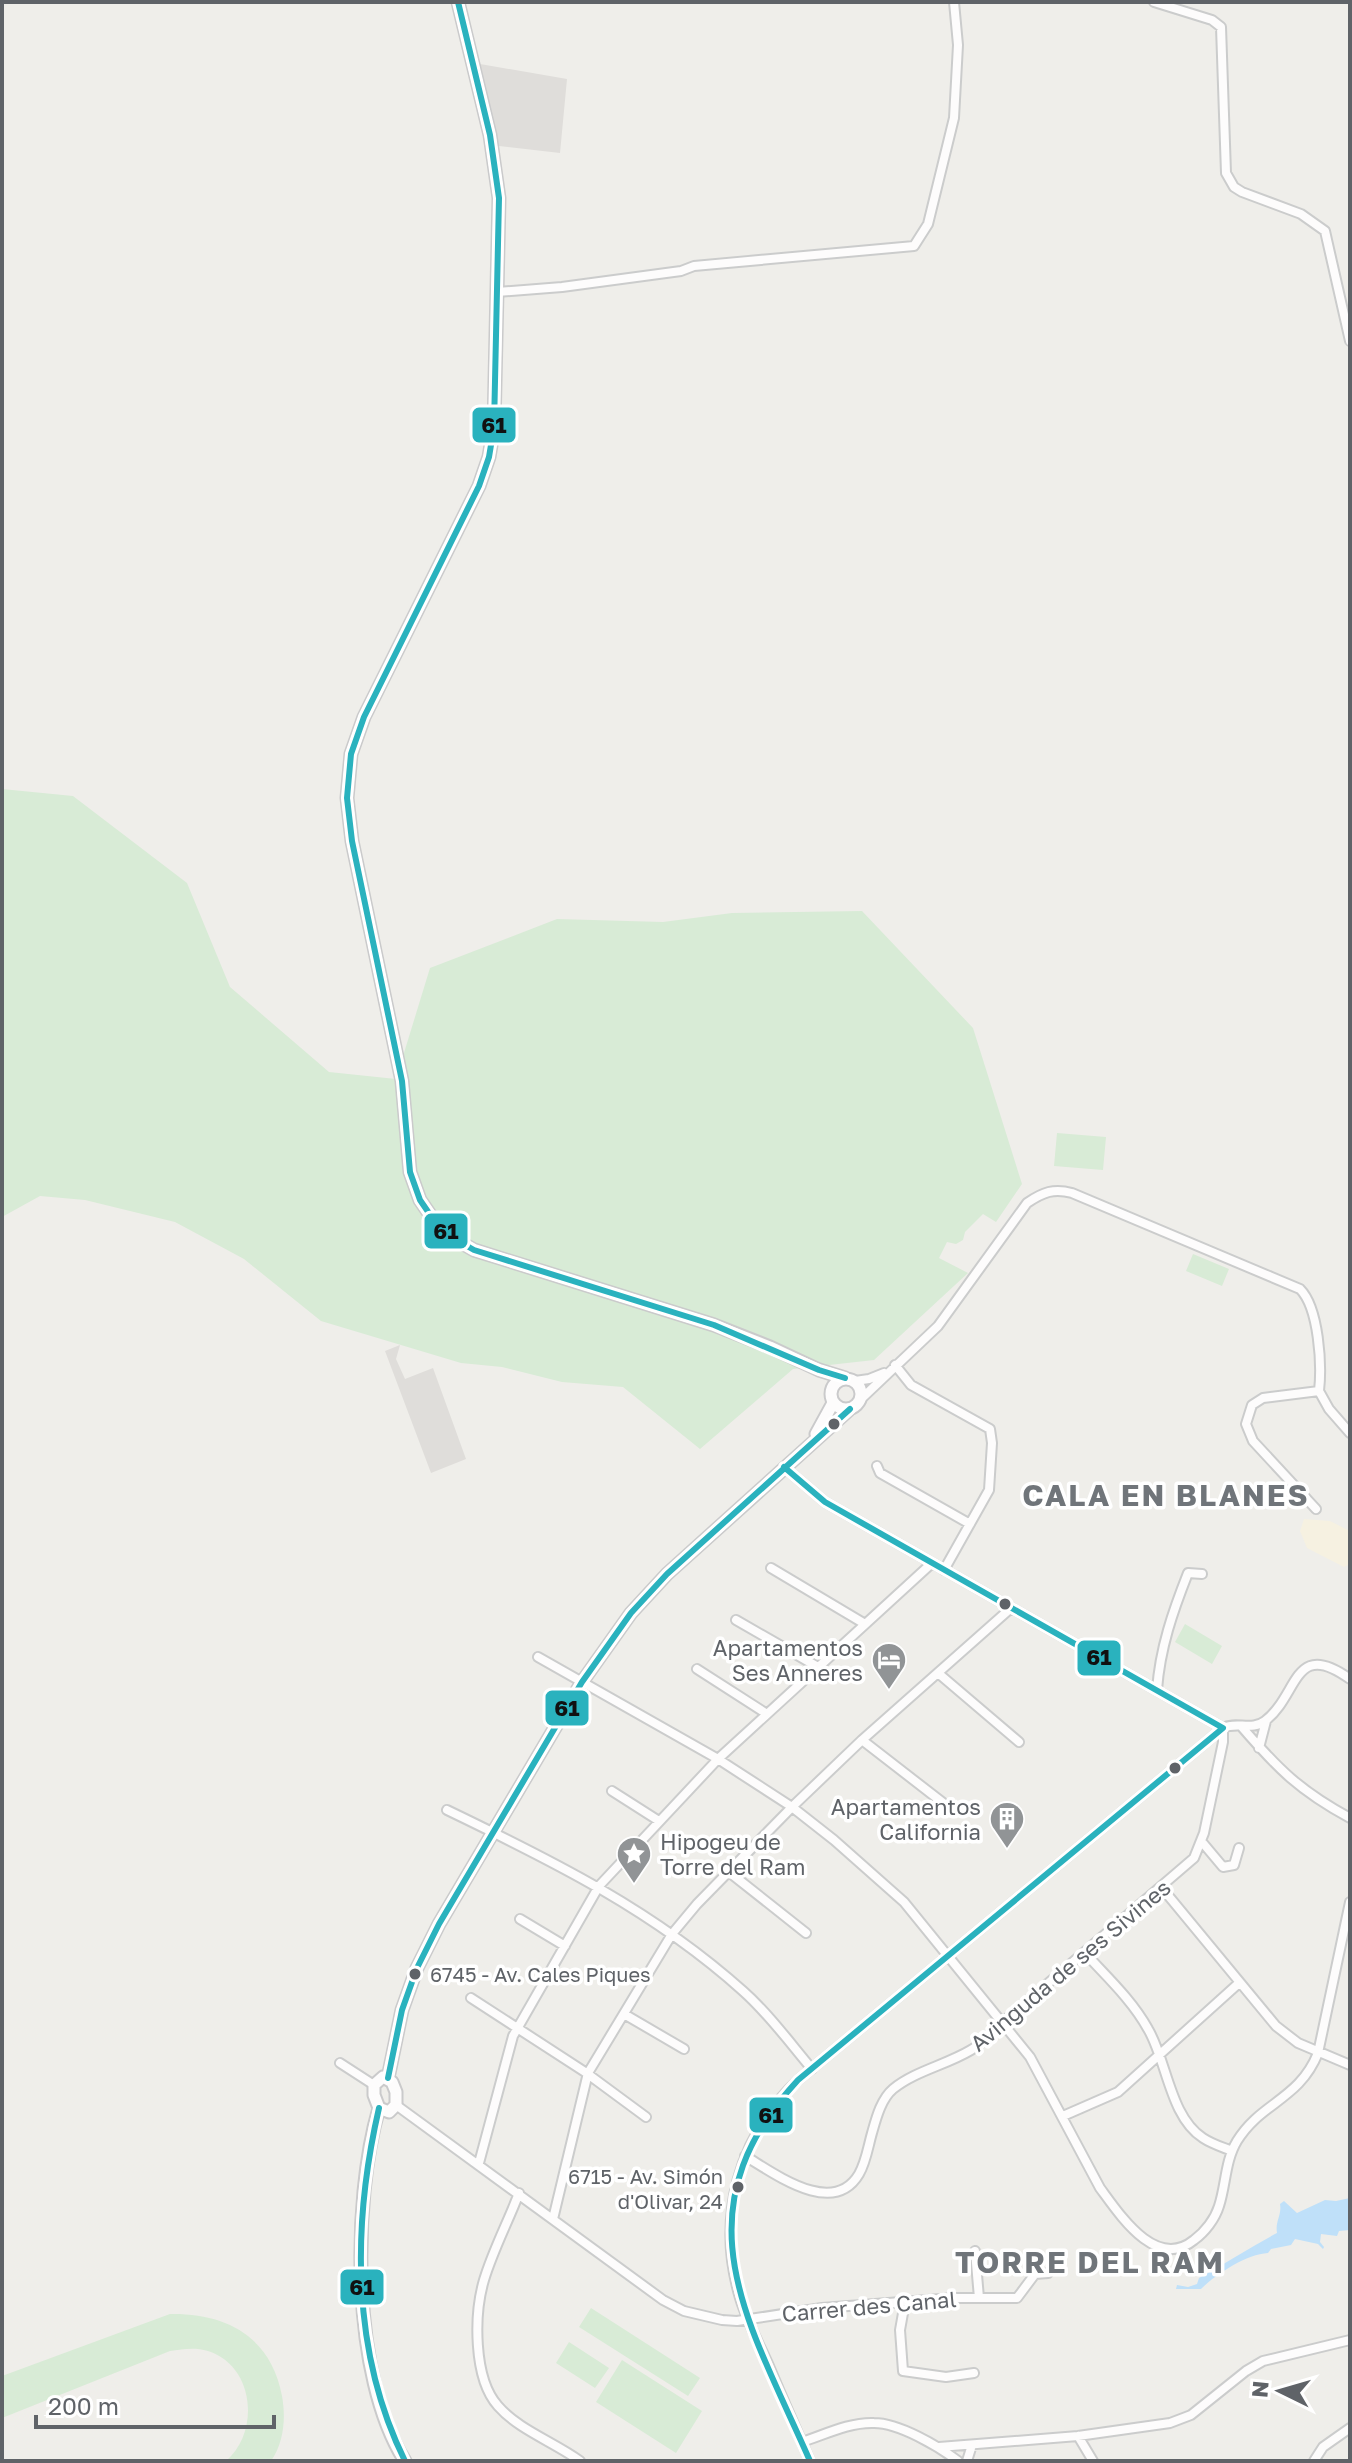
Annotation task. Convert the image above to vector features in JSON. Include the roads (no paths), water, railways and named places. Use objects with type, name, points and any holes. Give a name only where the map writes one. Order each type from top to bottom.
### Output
[{"type":"street","points":[[458,2],[490,135],[499,198],[494,427],[489,457],[479,486],[364,717],[351,754],[347,798],[352,841],[402,1081],[410,1172],[420,1200],[433,1219],[453,1238],[474,1250],[714,1325],[850,1380],[861,1392],[860,1400]]},
{"type":"street","points":[[497,292],[562,287],[681,271],[694,266],[914,246],[928,224],[954,118],[958,45],[954,2]]},
{"type":"street","points":[[1154,2],[1212,20],[1221,27],[1226,173],[1234,187],[1242,192],[1301,214],[1325,231],[1350,341]]},
{"type":"street","points":[[388,2078],[402,2010],[417,1968],[439,1924],[582,1682],[631,1613],[667,1574],[938,1326],[1027,1203],[1041,1193],[1057,1189],[1072,1193],[1300,1289],[1308,1296],[1313,1316],[1319,1391],[1329,1409],[1350,1433]]},
{"type":"street","points":[[810,1366],[826,1384],[839,1408],[850,1409]]},
{"type":"street","points":[[811,1441],[832,1399],[833,1384],[869,1379],[892,1368]]},
{"type":"street","points":[[892,1368],[911,1385],[990,1429],[989,1490],[944,1570]]},
{"type":"street","points":[[1316,1509],[1253,1441],[1246,1424],[1252,1405],[1263,1398],[1319,1391]]},
{"type":"street","points":[[877,1466],[880,1473],[970,1524]]},
{"type":"street","points":[[784,1467],[825,1502],[1223,1728]]},
{"type":"street","points":[[479,2163],[518,2026],[599,1886],[718,1759],[932,1563]]},
{"type":"street","points":[[771,1568],[865,1624]]},
{"type":"street","points":[[1157,1690],[1161,1653],[1188,1573],[1202,1574]]},
{"type":"street","points":[[553,2219],[588,2073],[672,1934],[697,1904],[792,1807],[862,1740],[1011,1608]]},
{"type":"street","points":[[736,1620],[818,1667]]},
{"type":"street","points":[[538,1657],[718,1759],[792,1807],[904,1902],[1030,2057],[1100,2188],[1146,2241],[1163,2249],[1188,2244],[1212,2219],[1218,2209],[1232,2151],[1252,2122],[1299,2086],[1311,2070],[1318,2053],[1350,1902]]},
{"type":"street","points":[[1259,1748],[1266,1720],[1300,1673],[1311,1665],[1324,1664],[1350,1679]]},
{"type":"street","points":[[697,1669],[767,1714]]},
{"type":"street","points":[[938,1673],[1019,1742]]},
{"type":"street","points":[[810,2461],[740,2301],[730,2243],[733,2195],[745,2156],[769,2111],[812,2069],[1223,1728],[1231,1724],[1256,1725],[1266,1720]]},
{"type":"street","points":[[1241,1726],[1286,1776],[1312,1798],[1350,1818]]},
{"type":"street","name":"Avinguda de ses Sivines","points":[[745,2156],[816,2193],[831,2193],[846,2188],[858,2176],[889,2092],[901,2083],[971,2050],[1194,1858],[1202,1842],[1223,1742],[1223,1728]]},
{"type":"street","points":[[862,1740],[951,1809]]},
{"type":"street","points":[[612,1791],[659,1821]]},
{"type":"street","points":[[447,1810],[599,1886],[672,1934],[744,1991],[812,2069]]},
{"type":"street","points":[[1202,1842],[1223,1867],[1234,1865],[1239,1848]]},
{"type":"street","points":[[729,1872],[806,1933]]},
{"type":"street","points":[[1162,1888],[1276,2026],[1298,2043],[1350,2065]]},
{"type":"street","points":[[520,1919],[565,1946]]},
{"type":"street","points":[[1085,1953],[1135,2009],[1151,2032],[1188,2124],[1202,2138],[1232,2151]]},
{"type":"street","points":[[1063,2116],[1118,2092],[1239,1983]]},
{"type":"street","points":[[471,1998],[588,2073],[646,2117]]},
{"type":"street","points":[[624,2014],[684,2049]]},
{"type":"street","points":[[340,2063],[374,2085]]},
{"type":"street","points":[[388,2078],[379,2079],[374,2085],[379,2108],[372,2132],[360,2248],[361,2293],[376,2386],[405,2461]]},
{"type":"street","points":[[379,2108],[389,2112],[396,2105],[396,2092],[388,2078]]},
{"type":"street","name":"Carrer des Canal","points":[[396,2105],[663,2300],[684,2311],[722,2320],[749,2319],[822,2308],[1017,2298],[1035,2274],[1048,2273]]},
{"type":"street","points":[[519,2193],[489,2265],[480,2298],[478,2346],[481,2371],[487,2389],[509,2416],[580,2461]]},
{"type":"street","name":"Carrer des Canal","points":[[975,2251],[979,2298]]},
{"type":"street","points":[[905,2302],[900,2330],[903,2371],[946,2377],[974,2373]]},
{"type":"street","points":[[939,2447],[1078,2436],[1170,2423],[1191,2415],[1263,2361],[1350,2340]]},
{"type":"street","points":[[802,2442],[854,2425],[874,2422],[892,2426],[939,2447],[958,2461]]},
{"type":"street","points":[[1314,2461],[1323,2447],[1350,2428]]},
{"type":"street","points":[[1078,2436],[1093,2461]]},
{"type":"street","points":[[967,2461],[972,2445]]},
{"type":"water","points":[[1350,2198],[1350,2230],[1339,2231],[1337,2236],[1321,2234],[1323,2249],[1318,2244],[1295,2239],[1291,2245],[1271,2249],[1268,2253],[1232,2266],[1201,2289],[1176,2289],[1177,2285],[1188,2287],[1197,2284],[1199,2278],[1277,2233],[1280,2204],[1284,2201],[1297,2213],[1325,2200]]},
{"type":"place","name":"Apartamentos Ses Anneres","points":[[889,1691]]},
{"type":"place","name":"Apartamentos California","points":[[1007,1850]]},
{"type":"place","name":"Hipogeu de Torre del Ram","points":[[634,1885]]},
{"type":"place","name":"6745 - Av. Cales Piques","points":[[415,1974]]},
{"type":"place","name":"6715 - Av. Simón d'Olivar, 24","points":[[738,2187]]},
{"type":"district","name":"CALA EN BLANES","points":[[1166,1495]]},
{"type":"district","name":"TORRE DEL RAM","points":[[1090,2262]]}]
